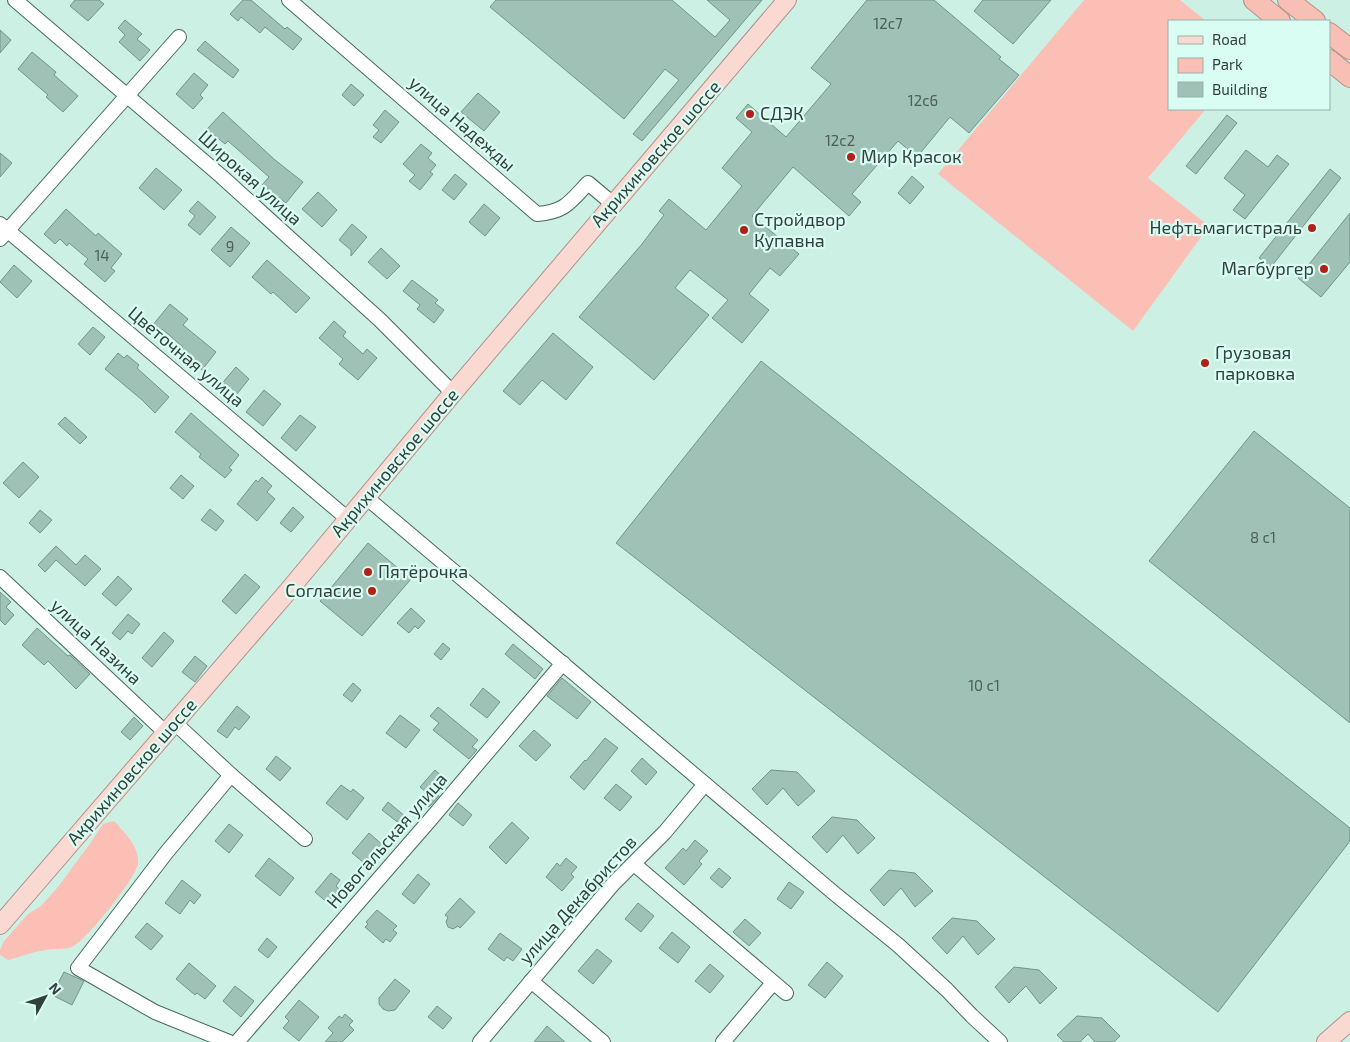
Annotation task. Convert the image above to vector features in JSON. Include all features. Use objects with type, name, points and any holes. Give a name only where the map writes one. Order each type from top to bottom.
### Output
[{"type":"highway","points":[[1254,0],[1279,20]]},
{"type":"highway","points":[[1288,0],[1313,20]]},
{"type":"highway","points":[[1330,33],[1350,49]]},
{"type":"highway","points":[[1330,61],[1350,77]]},
{"type":"main road","name":"Акрихиновское шоссе","points":[[0,925],[367,498],[453,393],[787,0]]},
{"type":"main road","points":[[1326,1042],[1350,1020]]},
{"type":"street","name":"Широкая улица","points":[[15,0],[221,176],[380,320],[453,393]]},
{"type":"street","name":"улица Надежды","points":[[290,0],[536,214],[552,213],[566,206],[588,183],[613,204]]},
{"type":"street","points":[[3,232],[179,37]]},
{"type":"street","name":"Цветочная улица","points":[[3,232],[348,519]]},
{"type":"street","points":[[367,498],[898,945],[948,990],[1000,1042]]},
{"type":"street","name":"улица Назина","points":[[0,577],[170,728],[231,775],[305,839]]},
{"type":"street","name":"Новогальская улица","points":[[237,1042],[430,820],[563,663]]},
{"type":"street","points":[[229,1042],[155,1012],[78,968],[166,854],[231,775]]},
{"type":"street","name":"улица Декабристов","points":[[480,1042],[613,884],[665,832],[705,784]]},
{"type":"street","points":[[634,864],[786,994]]},
{"type":"street","points":[[531,981],[603,1042]]},
{"type":"street","points":[[723,1042],[773,983]]},
{"type":"green space","points":[[1084,0],[1180,0],[1205,20],[1168,20],[1168,110],[1205,110],[1148,178],[1209,226],[1133,331],[938,174]]},
{"type":"green space","points":[[114,821],[134,846],[138,864],[135,872],[119,895],[88,934],[72,947],[48,949],[8,960],[0,955],[4,941],[28,914],[41,906],[58,887],[103,824]]},
{"type":"building","points":[[75,0],[99,0],[104,4],[88,21],[70,6]]},
{"type":"building","points":[[243,0],[251,0],[285,29],[287,27],[302,39],[293,50],[265,27],[260,33],[241,17],[238,21],[230,14]]},
{"type":"building","points":[[496,0],[672,0],[715,37],[730,20],[707,0],[762,0],[642,141],[633,134],[679,80],[665,69],[624,119],[490,7]]},
{"type":"building","points":[[867,0],[934,0],[1001,57],[999,59],[1019,75],[969,133],[950,117],[917,157],[898,141],[852,194],[861,202],[849,216],[793,167],[752,216],[799,254],[780,276],[770,268],[749,294],[769,310],[742,343],[712,318],[728,300],[690,270],[675,288],[709,315],[654,380],[579,317],[642,244],[664,215],[659,211],[669,199],[706,230],[742,186],[722,168],[752,132],[736,118],[748,104],[786,137],[831,84],[811,68]]},
{"type":"building","points":[[983,0],[1051,0],[1013,44],[974,11]]},
{"type":"building","points":[[125,20],[142,34],[137,39],[150,50],[140,61],[119,42],[125,35],[118,28]]},
{"type":"building","points":[[0,30],[11,40],[0,53]]},
{"type":"building","points":[[205,41],[239,70],[233,78],[197,50]]},
{"type":"building","points":[[32,52],[56,72],[54,75],[78,96],[63,112],[46,97],[48,95],[18,69]]},
{"type":"building","points":[[194,73],[208,85],[200,95],[203,98],[193,109],[176,94]]},
{"type":"building","points":[[351,84],[364,95],[354,106],[342,95]]},
{"type":"building","points":[[478,93],[500,112],[484,131],[461,112]]},
{"type":"building","points":[[385,110],[399,122],[381,143],[373,137],[379,130],[373,125]]},
{"type":"building","points":[[223,112],[275,160],[303,182],[286,203],[262,185],[269,177],[228,141],[225,144],[207,129]]},
{"type":"building","points":[[1227,115],[1237,123],[1196,174],[1186,166]]},
{"type":"building","points":[[421,144],[432,153],[428,158],[436,165],[430,172],[433,174],[420,190],[409,181],[415,175],[403,164]]},
{"type":"building","points":[[1246,150],[1268,167],[1277,155],[1289,164],[1245,219],[1233,210],[1245,195],[1224,178]]},
{"type":"building","points":[[0,153],[12,163],[0,177]]},
{"type":"building","points":[[156,168],[182,190],[164,210],[139,188]]},
{"type":"building","points":[[1330,169],[1341,178],[1271,267],[1259,258]]},
{"type":"building","points":[[455,174],[467,184],[454,200],[442,190]]},
{"type":"building","points":[[912,176],[924,187],[910,204],[898,193]]},
{"type":"building","points":[[318,192],[337,210],[322,227],[302,209]]},
{"type":"building","points":[[198,201],[216,217],[200,235],[188,225],[195,216],[189,211]]},
{"type":"building","points":[[484,204],[500,218],[485,236],[469,222]]},
{"type":"building","points":[[66,209],[96,236],[98,233],[122,254],[111,268],[115,271],[105,282],[84,264],[88,259],[69,243],[67,246],[60,239],[55,244],[44,234]]},
{"type":"building","points":[[1350,213],[1350,262],[1321,297],[1298,278]]},
{"type":"building","points":[[352,224],[367,237],[351,256],[351,250],[339,240]]},
{"type":"building","points":[[231,227],[250,243],[230,267],[211,250]]},
{"type":"building","points":[[381,248],[400,266],[387,279],[368,262]]},
{"type":"building","points":[[267,260],[310,298],[296,313],[273,292],[271,294],[252,277]]},
{"type":"building","points":[[14,265],[32,281],[17,298],[0,282]]},
{"type":"building","points":[[412,280],[438,300],[435,303],[444,310],[434,323],[417,309],[420,305],[403,291]]},
{"type":"building","points":[[170,304],[188,319],[183,325],[216,352],[202,370],[179,351],[183,347],[162,329],[159,332],[152,326]]},
{"type":"building","points":[[334,321],[346,332],[343,336],[363,354],[367,349],[377,358],[358,380],[339,364],[343,359],[319,338]]},
{"type":"building","points":[[93,327],[105,337],[90,355],[78,344]]},
{"type":"building","points":[[553,333],[593,367],[566,400],[542,380],[520,405],[503,391]]},
{"type":"building","points":[[118,353],[124,358],[127,355],[139,365],[137,368],[169,397],[155,413],[105,369]]},
{"type":"building","points":[[761,361],[1350,828],[1350,841],[1218,1012],[616,543]]},
{"type":"building","points":[[236,367],[249,379],[232,400],[218,388]]},
{"type":"building","points":[[264,390],[281,404],[263,426],[246,412]]},
{"type":"building","points":[[191,413],[239,455],[229,468],[232,470],[225,478],[199,457],[201,454],[175,432]]},
{"type":"building","points":[[300,415],[316,427],[296,451],[281,438]]},
{"type":"building","points":[[65,417],[87,437],[80,444],[58,424]]},
{"type":"building","points":[[1254,431],[1350,508],[1350,723],[1149,561]]},
{"type":"building","points":[[23,462],[39,477],[19,498],[3,483]]},
{"type":"building","points":[[181,475],[194,486],[183,499],[170,488]]},
{"type":"building","points":[[262,477],[272,486],[267,492],[275,499],[257,521],[237,504],[256,480],[258,482]]},
{"type":"building","points":[[293,507],[304,517],[291,532],[280,523]]},
{"type":"building","points":[[210,509],[224,521],[216,531],[201,520]]},
{"type":"building","points":[[40,510],[52,520],[40,533],[29,523]]},
{"type":"building","points":[[368,543],[411,579],[362,636],[320,601]]},
{"type":"building","points":[[56,546],[76,565],[85,555],[101,569],[85,586],[56,560],[45,572],[38,565]]},
{"type":"building","points":[[245,574],[260,587],[236,614],[222,601]]},
{"type":"building","points":[[118,576],[132,589],[116,606],[102,594]]},
{"type":"building","points":[[0,592],[11,602],[6,607],[14,615],[5,625],[0,620]]},
{"type":"building","points":[[411,608],[425,621],[418,629],[415,626],[409,633],[397,623]]},
{"type":"building","points":[[128,614],[140,624],[132,634],[128,631],[120,640],[112,633]]},
{"type":"building","points":[[37,628],[90,674],[76,689],[48,661],[44,665],[22,645]]},
{"type":"building","points":[[164,632],[174,641],[152,667],[142,658]]},
{"type":"building","points":[[443,643],[450,649],[441,660],[434,654]]},
{"type":"building","points":[[513,644],[543,669],[535,679],[505,654]]},
{"type":"building","points":[[195,656],[207,666],[195,682],[182,672]]},
{"type":"building","points":[[562,678],[591,702],[577,719],[547,696]]},
{"type":"building","points":[[353,683],[361,690],[352,702],[343,695]]},
{"type":"building","points":[[483,688],[500,702],[487,718],[470,705]]},
{"type":"building","points":[[237,706],[250,717],[239,730],[235,727],[227,738],[217,731]]},
{"type":"building","points":[[438,707],[478,740],[472,747],[477,750],[469,759],[433,730],[439,723],[430,716]]},
{"type":"building","points":[[400,715],[420,730],[406,748],[386,733]]},
{"type":"building","points":[[134,717],[143,726],[130,740],[121,732]]},
{"type":"building","points":[[534,730],[551,745],[536,761],[519,746]]},
{"type":"building","points":[[605,738],[618,748],[584,790],[570,777]]},
{"type":"building","points":[[276,756],[291,768],[280,781],[266,769]]},
{"type":"building","points":[[642,758],[657,772],[646,785],[631,771]]},
{"type":"building","points":[[435,770],[447,781],[436,794],[439,796],[429,807],[420,800],[426,792],[420,787]]},
{"type":"building","points":[[771,770],[797,772],[815,791],[798,806],[783,788],[767,805],[752,789]]},
{"type":"building","points":[[616,784],[632,797],[620,811],[604,798]]},
{"type":"building","points":[[341,785],[351,792],[353,789],[364,798],[347,820],[326,803]]},
{"type":"building","points":[[388,802],[406,817],[400,824],[382,810]]},
{"type":"building","points":[[458,803],[472,815],[463,826],[449,815]]},
{"type":"building","points":[[832,817],[857,820],[875,838],[858,854],[843,835],[827,853],[812,837]]},
{"type":"building","points":[[512,822],[529,838],[506,864],[489,847]]},
{"type":"building","points":[[229,824],[243,835],[229,853],[215,841]]},
{"type":"building","points":[[369,833],[385,847],[369,867],[352,853]]},
{"type":"building","points":[[695,840],[708,851],[699,861],[702,864],[684,885],[665,868],[683,848],[686,851]]},
{"type":"building","points":[[269,858],[294,878],[280,896],[255,876]]},
{"type":"building","points":[[566,858],[577,867],[571,874],[574,877],[562,891],[546,877],[557,863],[560,866]]},
{"type":"building","points":[[719,868],[731,878],[722,888],[710,878]]},
{"type":"building","points":[[889,870],[915,873],[933,891],[915,907],[901,888],[884,906],[870,890]]},
{"type":"building","points":[[331,873],[340,880],[336,886],[341,891],[330,905],[315,892]]},
{"type":"building","points":[[418,874],[430,884],[414,904],[402,894]]},
{"type":"building","points":[[182,880],[201,895],[194,904],[190,900],[180,914],[165,903]]},
{"type":"building","points":[[789,882],[804,892],[791,909],[777,899]]},
{"type":"building","points":[[460,898],[475,912],[460,928],[458,926],[453,929],[448,927],[446,922],[448,917],[445,915]]},
{"type":"building","points":[[638,903],[654,916],[641,932],[625,919]]},
{"type":"building","points":[[377,910],[397,926],[393,930],[397,933],[390,942],[386,939],[383,943],[365,927],[368,924],[366,922]]},
{"type":"building","points":[[952,918],[977,921],[995,939],[978,955],[963,936],[947,954],[932,938]]},
{"type":"building","points":[[745,919],[761,933],[749,946],[733,932]]},
{"type":"building","points":[[147,923],[163,936],[151,950],[135,937]]},
{"type":"building","points":[[672,932],[690,947],[678,963],[659,948]]},
{"type":"building","points":[[500,933],[522,949],[513,961],[507,957],[504,961],[488,949]]},
{"type":"building","points":[[267,938],[277,947],[268,958],[258,950]]},
{"type":"building","points":[[597,949],[612,961],[593,984],[578,971]]},
{"type":"building","points":[[827,962],[843,976],[825,998],[808,985]]},
{"type":"building","points":[[189,963],[216,986],[205,999],[197,993],[195,995],[176,979]]},
{"type":"building","points":[[710,964],[724,976],[710,993],[695,981]]},
{"type":"building","points":[[1014,967],[1039,970],[1057,988],[1040,1004],[1026,986],[1009,1003],[995,987]]},
{"type":"building","points":[[64,972],[84,981],[72,1005],[52,995]]},
{"type":"building","points":[[395,979],[410,991],[395,1010],[388,1011],[379,1004],[379,998]]},
{"type":"building","points":[[235,986],[254,1001],[241,1017],[223,1001]]},
{"type":"building","points":[[299,1000],[319,1017],[299,1041],[283,1028],[289,1021],[285,1017]]},
{"type":"building","points":[[437,1006],[452,1018],[443,1029],[428,1017]]},
{"type":"building","points":[[345,1014],[353,1021],[349,1025],[354,1030],[342,1042],[325,1042],[333,1033],[328,1028],[339,1016],[342,1018]]},
{"type":"building","points":[[1077,1016],[1102,1018],[1120,1036],[1114,1042],[1095,1042],[1088,1034],[1080,1042],[1064,1042],[1057,1035]]},
{"type":"building","points":[[547,1026],[565,1042],[534,1042]]},
{"type":"place","name":"СДЭК","points":[[750,114]]},
{"type":"place","name":"Мир Красок","points":[[851,157]]},
{"type":"place","name":"Нефтьмагистраль","points":[[1312,228]]},
{"type":"place","name":"Стройдвор Купавна","points":[[744,230]]},
{"type":"place","name":"Магбургер","points":[[1324,269]]},
{"type":"place","name":"Грузовая парковка","points":[[1205,363]]},
{"type":"place","name":"Пятёрочка","points":[[368,572]]},
{"type":"place","name":"Согласие","points":[[372,591]]}]
